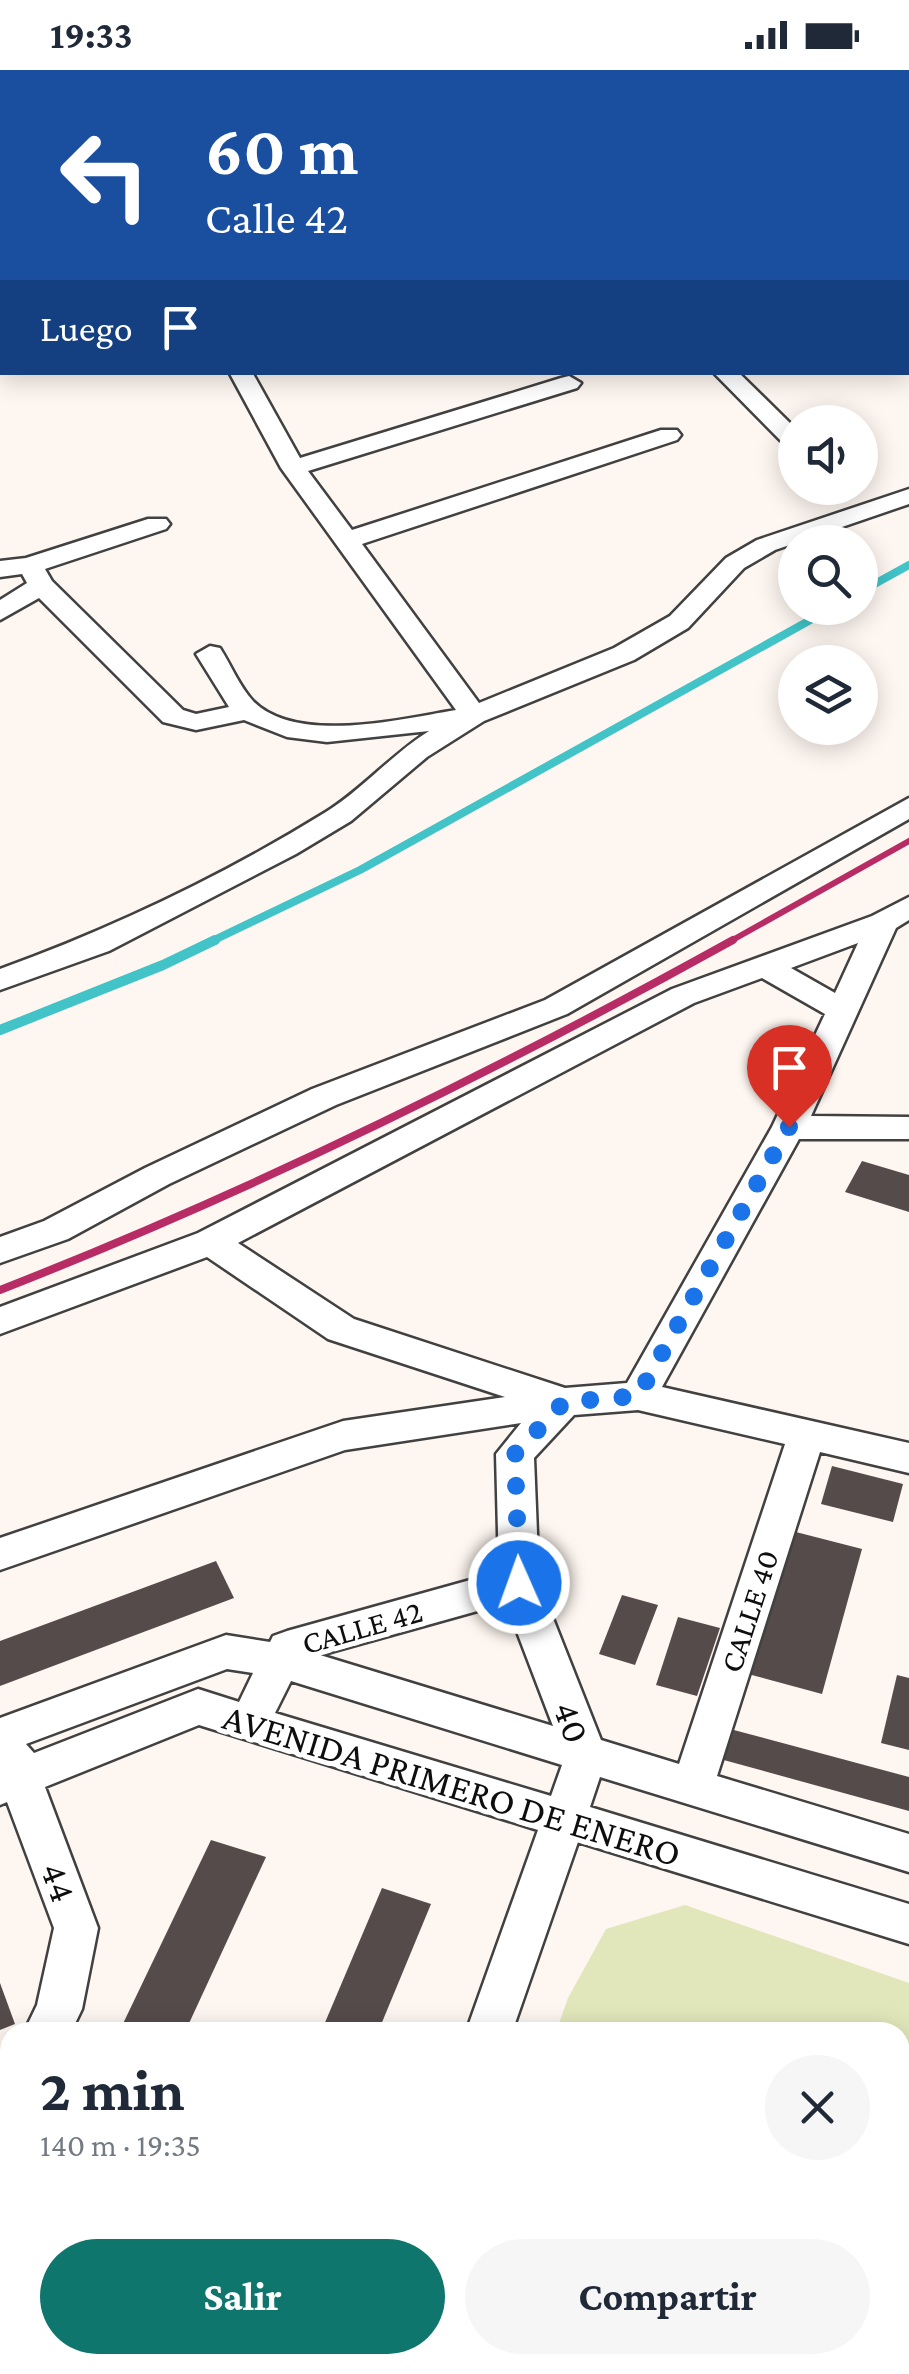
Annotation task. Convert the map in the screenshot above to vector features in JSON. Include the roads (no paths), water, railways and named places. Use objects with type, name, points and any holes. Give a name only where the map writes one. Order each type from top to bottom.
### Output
[{"type":"street","points":[[242,375],[293,468],[474,716]]},
{"type":"street","points":[[293,468],[569,383],[556,375]]},
{"type":"street","points":[[727,375],[778,425]]},
{"type":"street","points":[[348,540],[670,435]]},
{"type":"street","points":[[0,980],[98,944],[285,848],[341,815],[417,751],[474,716],[624,654],[678,622],[735,563],[766,545],[909,496]]},
{"type":"street","points":[[860,505],[864,509]]},
{"type":"street","points":[[0,612],[35,574],[157,524]]},
{"type":"street","points":[[0,569],[35,574],[173,716],[196,722],[247,711]]},
{"type":"street","points":[[210,654],[247,711],[279,726],[351,733],[474,716]]},
{"type":"street","points":[[0,1250],[56,1230],[156,1176],[324,1098],[556,1007],[909,807]]},
{"type":"street","points":[[0,1321],[210,1242],[682,996],[896,915]]},
{"type":"street","points":[[638,1396],[789,1127],[842,1011],[896,915]]},
{"type":"street","points":[[764,966],[842,1011]]},
{"type":"street","points":[[789,1127],[909,1128]]},
{"type":"street","points":[[210,1242],[341,1330],[564,1402]]},
{"type":"street","points":[[0,1554],[343,1436],[564,1402],[638,1396],[909,1458]]},
{"type":"street","points":[[519,1583],[515,1454],[564,1402]]},
{"type":"street","name":"CALLE 40","points":[[692,1788],[807,1435]]},
{"type":"street","name":"CALLE 42","points":[[250,1723],[287,1648],[519,1583]]},
{"type":"street","name":"40","points":[[493,2022],[586,1756],[519,1583]]},
{"type":"street","name":"AVENIDA PRIMERO DE ENERO","points":[[6,1734],[226,1652],[279,1660],[909,1853]]},
{"type":"street","name":"AVENIDA PRIMERO DE ENERO","points":[[10,1782],[198,1707],[909,1924]]},
{"type":"street","name":"44","points":[[6,1734],[10,1782],[76,1928],[59,2009],[52,2022]]},
{"type":"waterway","points":[[878,582],[909,565]]},
{"type":"waterway","points":[[210,942],[360,870],[801,625]]},
{"type":"waterway","points":[[0,1030],[215,940]]},
{"type":"railway","points":[[729,942],[909,841]]},
{"type":"railway","points":[[0,1290],[280,1171],[463,1083],[733,940]]}]
